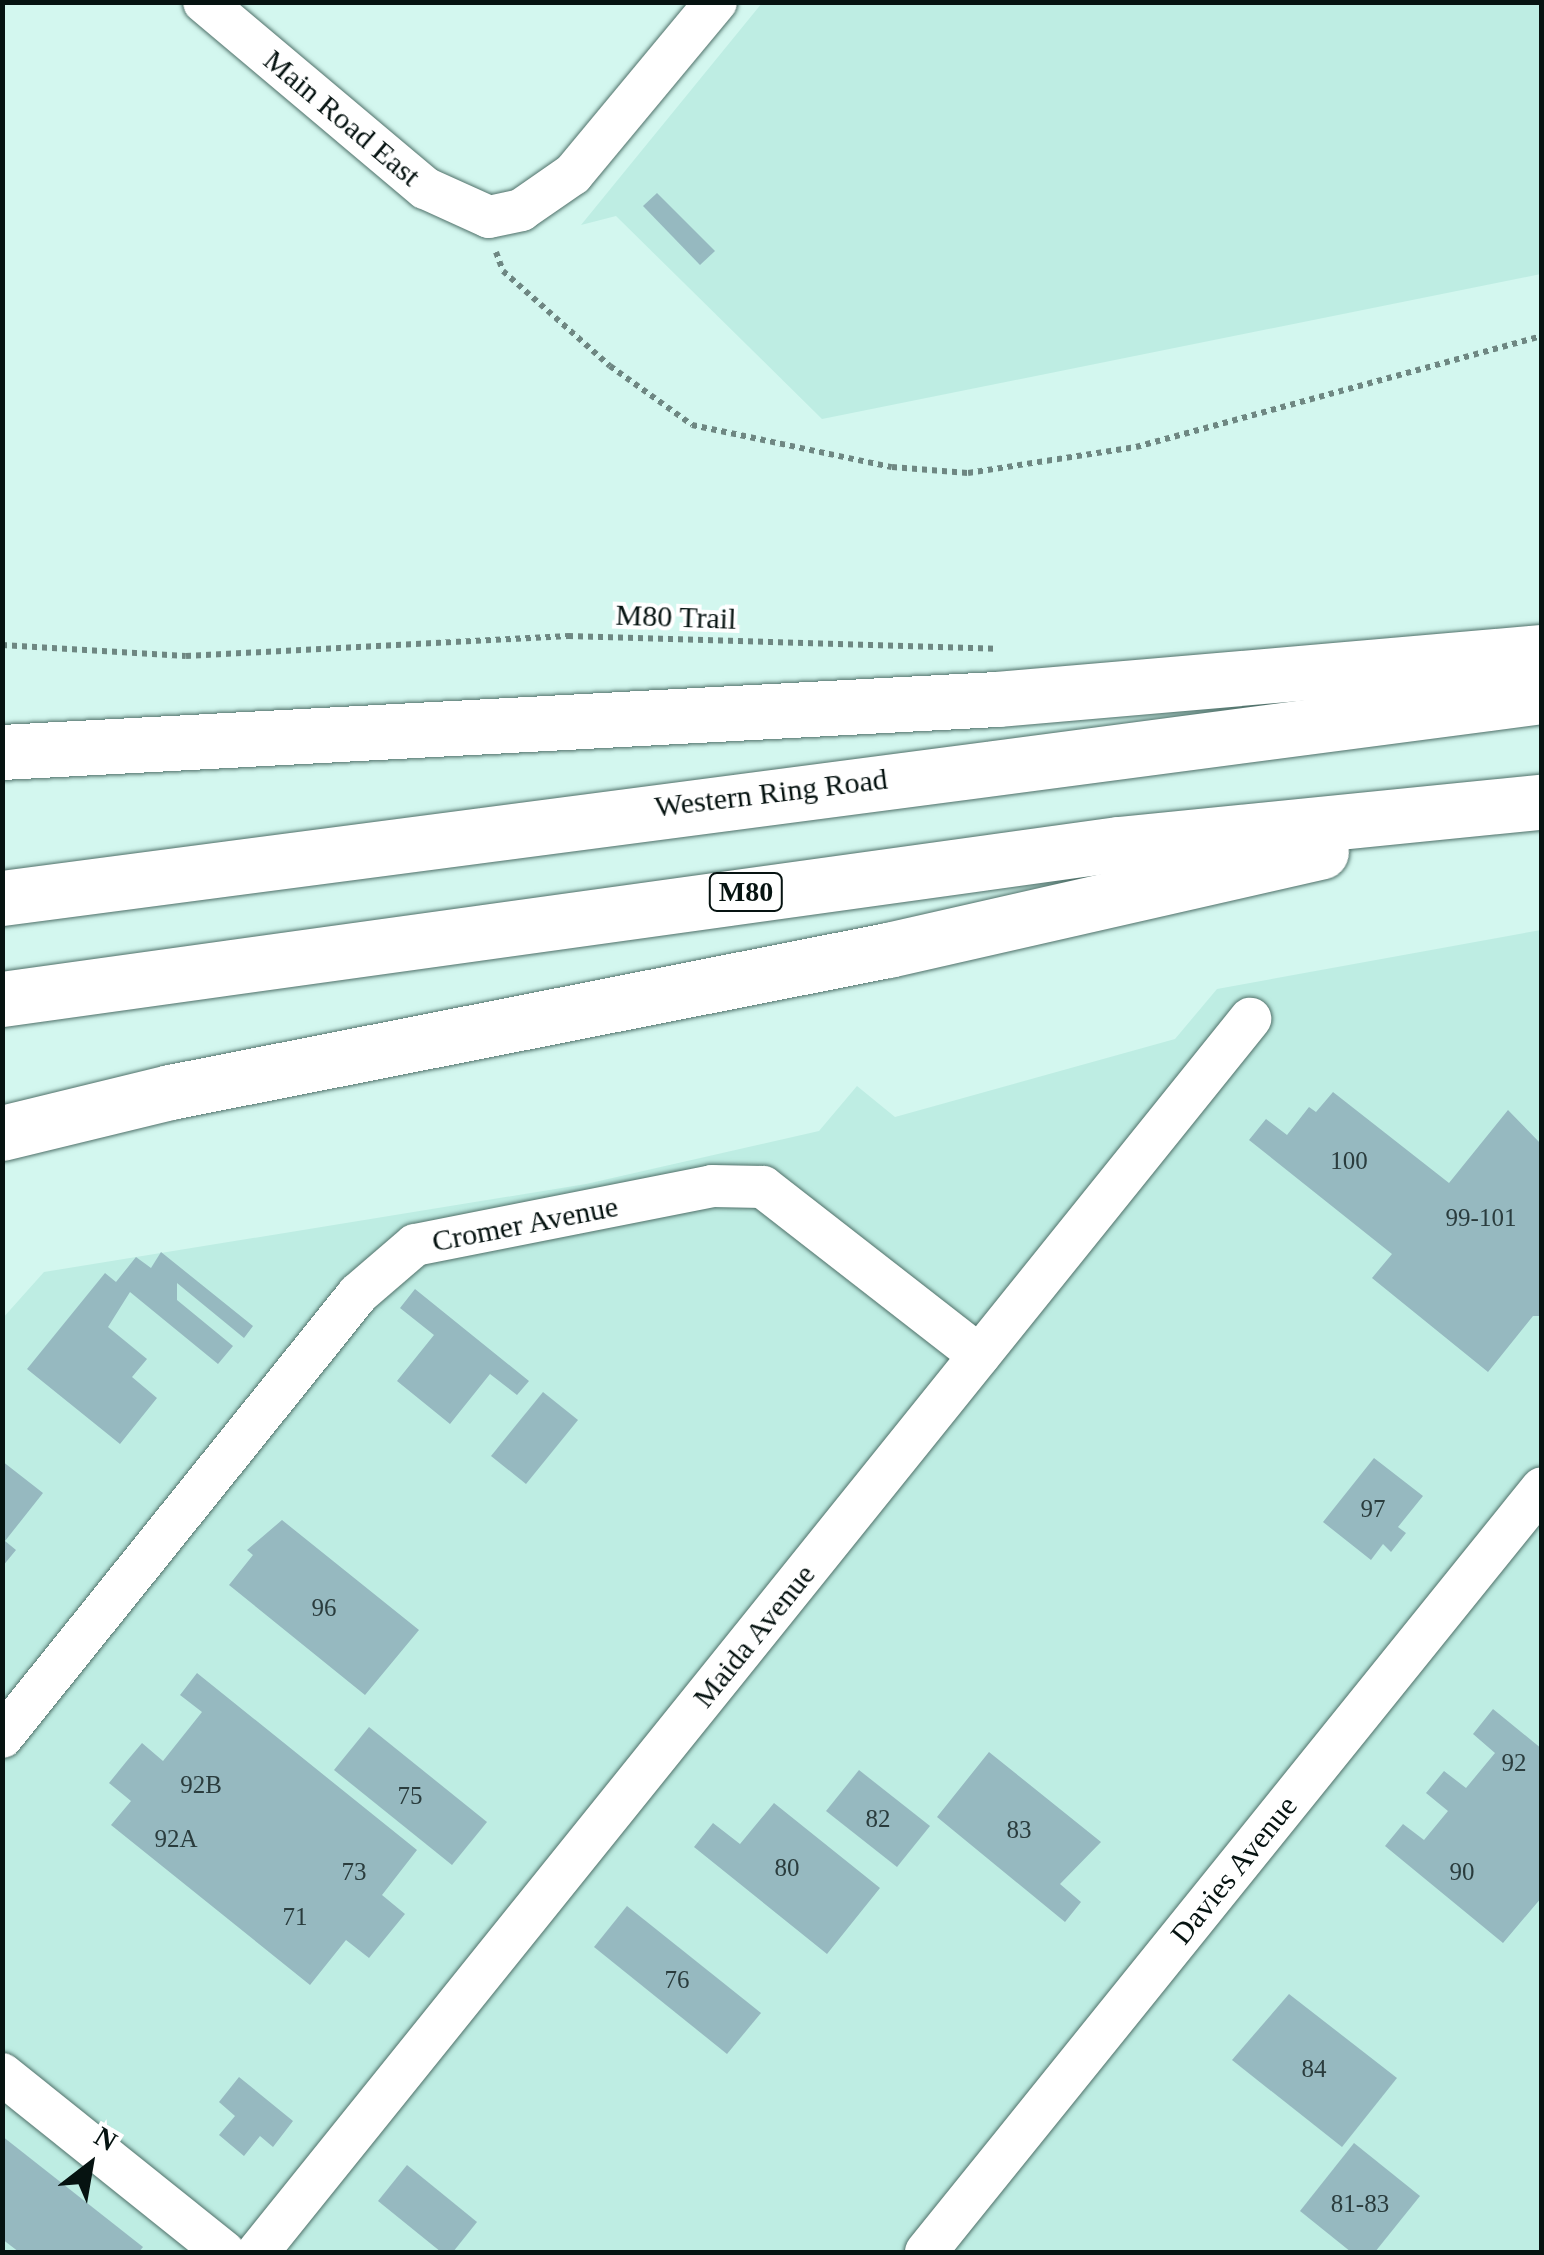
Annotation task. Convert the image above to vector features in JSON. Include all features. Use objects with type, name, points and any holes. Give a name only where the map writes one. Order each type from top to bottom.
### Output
[{"type":"highway","points":[[2,752],[997,699],[1370,671],[1542,652]]},
{"type":"highway","name":"Western Ring Road","points":[[2,898],[1542,696]]},
{"type":"highway","points":[[2,1133],[170,1092],[1170,890],[1517,804]]},
{"type":"highway","name":"M80","points":[[2,998],[1118,844],[1517,804]]},
{"type":"street","name":"Main Road East","points":[[204,2],[425,188],[490,217]]},
{"type":"street","points":[[490,217],[532,204],[573,174],[716,2]]},
{"type":"street","name":"Maida Avenue","points":[[258,2252],[1250,1019]]},
{"type":"street","name":"Cromer Avenue","points":[[2,1737],[358,1294],[415,1245],[712,1186],[763,1187],[979,1355]]},
{"type":"street","name":"Davies Avenue","points":[[926,2252],[1542,1488]]},
{"type":"street","points":[[2,2074],[224,2252]]},
{"type":"path","points":[[490,217],[503,272],[657,405],[726,437],[892,467],[968,473],[1136,447],[1542,336]]},
{"type":"path","name":"M80 Trail","points":[[2,645],[186,656],[568,636],[1016,649]]},
{"type":"shaded area","points":[[762,3],[1541,3],[1541,274],[822,419],[616,216],[581,225]]},
{"type":"shaded area","points":[[1541,930],[1541,2252],[3,2252],[2,1319],[44,1272],[586,1184],[819,1131],[857,1086],[895,1117],[1175,1039],[1217,989]]},
{"type":"building","points":[[657,193],[715,251],[700,265],[643,206]]},
{"type":"building","points":[[1333,1092],[1449,1183],[1508,1110],[1542,1145],[1542,1316],[1533,1316],[1488,1372],[1372,1278],[1392,1254],[1249,1140],[1266,1119],[1287,1135],[1309,1107],[1316,1112]]},
{"type":"building","points":[[161,1252],[253,1326],[244,1338],[177,1283],[177,1300],[233,1346],[218,1364],[130,1292],[108,1327],[147,1359],[132,1377],[157,1398],[120,1444],[27,1369],[105,1273],[116,1282],[136,1257],[151,1268]]},
{"type":"building","points":[[415,1289],[529,1381],[517,1395],[490,1374],[450,1424],[397,1381],[434,1335],[400,1308]]},
{"type":"building","points":[[543,1392],[578,1420],[526,1484],[491,1456]]},
{"type":"building","points":[[1374,1458],[1423,1496],[1398,1527],[1406,1533],[1391,1552],[1383,1544],[1371,1560],[1323,1522]]},
{"type":"building","points":[[2,1461],[43,1493],[5,1541],[16,1550],[2,1567]]},
{"type":"building","points":[[282,1520],[419,1630],[365,1695],[229,1585],[253,1555],[247,1550]]},
{"type":"building","points":[[197,1673],[417,1850],[382,1895],[405,1914],[369,1958],[346,1940],[310,1985],[111,1825],[131,1801],[109,1783],[142,1743],[163,1761],[202,1712],[180,1695]]},
{"type":"building","points":[[1493,1709],[1542,1749],[1542,1897],[1503,1943],[1385,1846],[1403,1824],[1424,1840],[1448,1811],[1426,1793],[1444,1771],[1466,1788],[1495,1753],[1473,1734]]},
{"type":"building","points":[[369,1727],[487,1822],[452,1865],[334,1770]]},
{"type":"building","points":[[989,1752],[1101,1842],[1060,1884],[1081,1902],[1065,1922],[937,1817]]},
{"type":"building","points":[[859,1770],[930,1826],[897,1867],[826,1811]]},
{"type":"building","points":[[774,1803],[880,1888],[827,1954],[694,1847],[713,1823],[740,1844]]},
{"type":"building","points":[[627,1906],[761,2013],[727,2054],[594,1947]]},
{"type":"building","points":[[1289,1994],[1397,2078],[1342,2147],[1232,2060]]},
{"type":"building","points":[[239,2077],[293,2121],[273,2147],[260,2136],[244,2156],[219,2135],[235,2116],[219,2102]]},
{"type":"building","points":[[2,2136],[143,2247],[139,2252],[19,2252],[2,2239]]},
{"type":"building","points":[[1354,2143],[1420,2196],[1375,2252],[1351,2252],[1300,2211]]},
{"type":"building","points":[[407,2165],[477,2222],[453,2252],[441,2252],[378,2201]]}]
